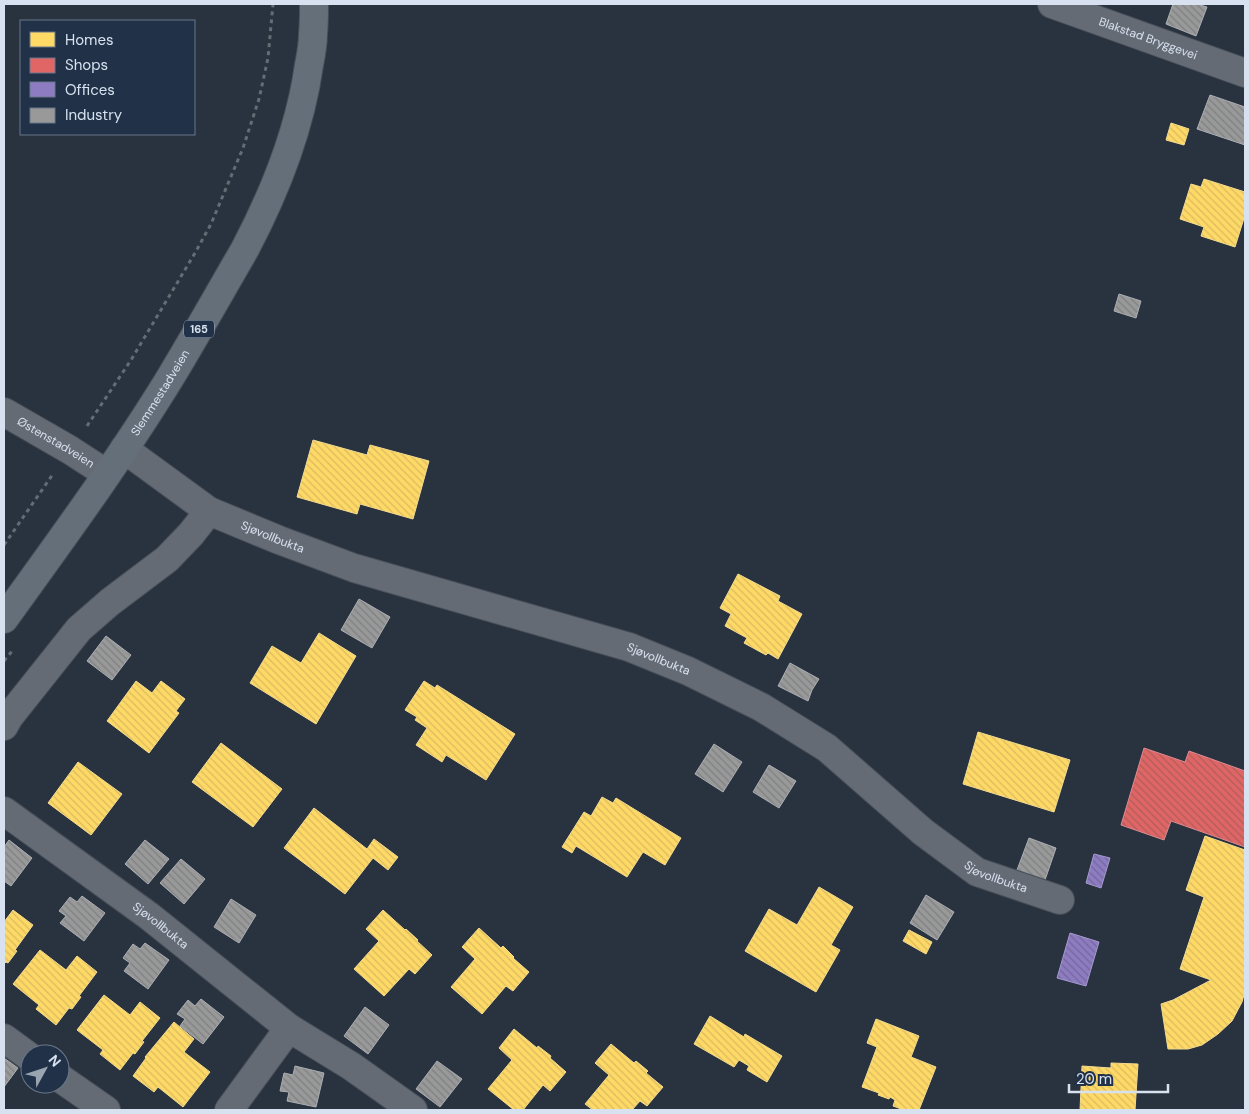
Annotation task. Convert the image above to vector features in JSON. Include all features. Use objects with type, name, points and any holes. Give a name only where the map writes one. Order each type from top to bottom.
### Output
[{"type":"main road","name":"Slemmestadveien","points":[[4,620],[107,474],[170,378],[256,229],[288,152],[301,110],[313,36],[314,4]]},
{"type":"street","name":"Blakstad Bryggevei","points":[[1052,4],[1245,73]]},
{"type":"street","name":"Østenstadveien","points":[[4,412],[107,474]]},
{"type":"street","name":"Sjøvollbukta","points":[[124,449],[208,511],[278,540],[354,568],[629,648],[688,671],[761,708],[827,748],[923,832],[977,872],[1060,900]]},
{"type":"street","points":[[4,726],[9,717],[80,629],[110,602],[167,559],[191,534],[208,511]]},
{"type":"street","name":"Sjøvollbukta","points":[[4,810],[149,916],[289,1028],[352,1066],[413,1110]]},
{"type":"street","points":[[229,1110],[289,1028]]},
{"type":"street","points":[[4,1038],[20,1050]]},
{"type":"street","points":[[70,1085],[106,1110]]},
{"type":"path","points":[[4,546],[131,360],[211,224],[244,148],[259,99],[268,58],[273,4]]},
{"type":"building: Homes","points":[[1171,123],[1189,129],[1184,145],[1166,140]]},
{"type":"building: Homes","points":[[1204,179],[1245,192],[1245,215],[1235,247],[1201,236],[1204,227],[1180,219],[1191,184],[1201,187]]},
{"type":"building: Homes","points":[[313,440],[367,455],[370,445],[429,461],[413,519],[360,504],[357,514],[297,497]]},
{"type":"building: Homes","points":[[738,574],[780,596],[778,601],[802,614],[778,659],[744,643],[747,638],[725,626],[731,614],[720,608]]},
{"type":"building: Homes","points":[[319,633],[356,656],[316,724],[250,683],[272,646],[301,663]]},
{"type":"building: Homes","points":[[136,681],[152,693],[161,681],[185,699],[176,711],[179,713],[149,753],[107,721]]},
{"type":"building: Homes","points":[[424,681],[435,688],[437,685],[515,734],[486,780],[446,755],[442,762],[416,745],[427,728],[415,720],[417,717],[405,710]]},
{"type":"building: Homes","points":[[978,732],[1070,760],[1054,812],[963,784]]},
{"type":"building: Homes","points":[[221,743],[282,789],[253,827],[192,782]]},
{"type":"building: Homes","points":[[78,762],[122,794],[91,835],[48,803]]},
{"type":"building: Homes","points":[[602,797],[613,803],[616,798],[681,838],[665,865],[643,852],[627,877],[576,846],[572,853],[562,847],[584,812],[591,816]]},
{"type":"building: Homes","points":[[314,808],[367,849],[374,839],[398,857],[388,870],[373,858],[345,894],[284,848]]},
{"type":"building: Homes","points":[[1205,836],[1245,850],[1245,991],[1242,1002],[1232,1021],[1218,1034],[1202,1045],[1188,1049],[1168,1049],[1161,1004],[1173,1000],[1211,980],[1180,969],[1204,897],[1186,890]]},
{"type":"building: Homes","points":[[819,887],[853,907],[831,945],[840,950],[816,992],[745,951],[769,909],[797,925]]},
{"type":"building: Homes","points":[[13,910],[33,925],[15,950],[17,951],[8,963],[4,964],[4,922]]},
{"type":"building: Homes","points":[[383,910],[418,940],[432,955],[415,974],[409,969],[384,996],[354,969],[379,941],[366,929]]},
{"type":"building: Homes","points":[[479,928],[501,948],[503,946],[529,972],[513,991],[506,986],[482,1014],[451,987],[475,959],[462,947]]},
{"type":"building: Homes","points":[[909,930],[932,942],[926,954],[903,941]]},
{"type":"building: Homes","points":[[40,950],[66,970],[77,956],[97,972],[72,1009],[69,1008],[56,1025],[36,1009],[39,1005],[13,984]]},
{"type":"building: Homes","points":[[104,995],[130,1015],[140,1002],[160,1018],[142,1041],[144,1042],[135,1054],[133,1053],[120,1070],[100,1054],[103,1050],[77,1030]]},
{"type":"building: Homes","points":[[710,1016],[744,1037],[745,1034],[782,1056],[767,1082],[747,1070],[749,1066],[739,1060],[734,1067],[694,1044]]},
{"type":"building: Homes","points":[[876,1019],[919,1036],[911,1057],[936,1067],[919,1110],[904,1110],[893,1106],[895,1100],[878,1095],[879,1093],[862,1087],[877,1047],[867,1043]]},
{"type":"building: Homes","points":[[174,1022],[194,1039],[184,1052],[210,1072],[183,1107],[158,1087],[154,1092],[133,1076],[145,1057]]},
{"type":"building: Homes","points":[[514,1029],[537,1048],[538,1046],[551,1056],[550,1058],[566,1072],[550,1091],[543,1085],[523,1110],[514,1110],[488,1089],[512,1060],[499,1048]]},
{"type":"building: Homes","points":[[611,1044],[634,1063],[636,1061],[648,1071],[646,1073],[663,1087],[647,1106],[640,1101],[632,1110],[593,1110],[585,1104],[609,1075],[595,1063]]},
{"type":"building: Homes","points":[[1111,1063],[1138,1064],[1135,1110],[1080,1110],[1082,1066],[1111,1068]]},
{"type":"building: Shops","points":[[1144,748],[1185,762],[1189,751],[1245,771],[1245,847],[1171,821],[1164,840],[1121,825]]},
{"type":"building: Offices","points":[[1094,854],[1110,858],[1101,888],[1086,883]]},
{"type":"building: Offices","points":[[1070,933],[1099,942],[1086,986],[1057,978]]},
{"type":"building: Industry","points":[[1173,4],[1197,4],[1207,7],[1196,36],[1166,24]]},
{"type":"building: Industry","points":[[1210,95],[1245,107],[1245,145],[1197,129]]},
{"type":"building: Industry","points":[[1119,294],[1141,301],[1136,318],[1114,311]]},
{"type":"building: Industry","points":[[359,599],[390,617],[372,648],[341,630]]},
{"type":"building: Industry","points":[[106,636],[131,655],[112,680],[87,661]]},
{"type":"building: Industry","points":[[790,663],[819,679],[808,701],[778,686]]},
{"type":"building: Industry","points":[[714,744],[742,762],[723,792],[695,774]]},
{"type":"building: Industry","points":[[769,765],[796,781],[779,808],[753,792]]},
{"type":"building: Industry","points":[[1029,838],[1056,848],[1045,880],[1017,870]]},
{"type":"building: Industry","points":[[9,840],[32,858],[11,886],[4,881],[4,847]]},
{"type":"building: Industry","points":[[145,840],[169,859],[148,884],[125,864]]},
{"type":"building: Industry","points":[[181,859],[205,879],[184,904],[160,883]]},
{"type":"building: Industry","points":[[926,895],[954,912],[937,940],[910,923]]},
{"type":"building: Industry","points":[[82,896],[105,913],[84,941],[60,923],[66,916],[59,911],[70,897],[77,902]]},
{"type":"building: Industry","points":[[231,899],[256,915],[239,943],[214,927]]},
{"type":"building: Industry","points":[[145,943],[169,960],[148,989],[124,971],[130,963],[123,958],[133,944],[140,949]]},
{"type":"building: Industry","points":[[201,999],[224,1017],[203,1044],[180,1026],[185,1019],[177,1014],[188,1000],[195,1006]]},
{"type":"building: Industry","points":[[365,1007],[389,1025],[368,1054],[344,1036]]},
{"type":"building: Industry","points":[[4,1058],[18,1068],[4,1087]]},
{"type":"building: Industry","points":[[437,1061],[462,1079],[440,1107],[416,1089]]},
{"type":"building: Industry","points":[[295,1066],[324,1073],[316,1107],[287,1101],[289,1092],[280,1091],[284,1073],[293,1075]]}]
